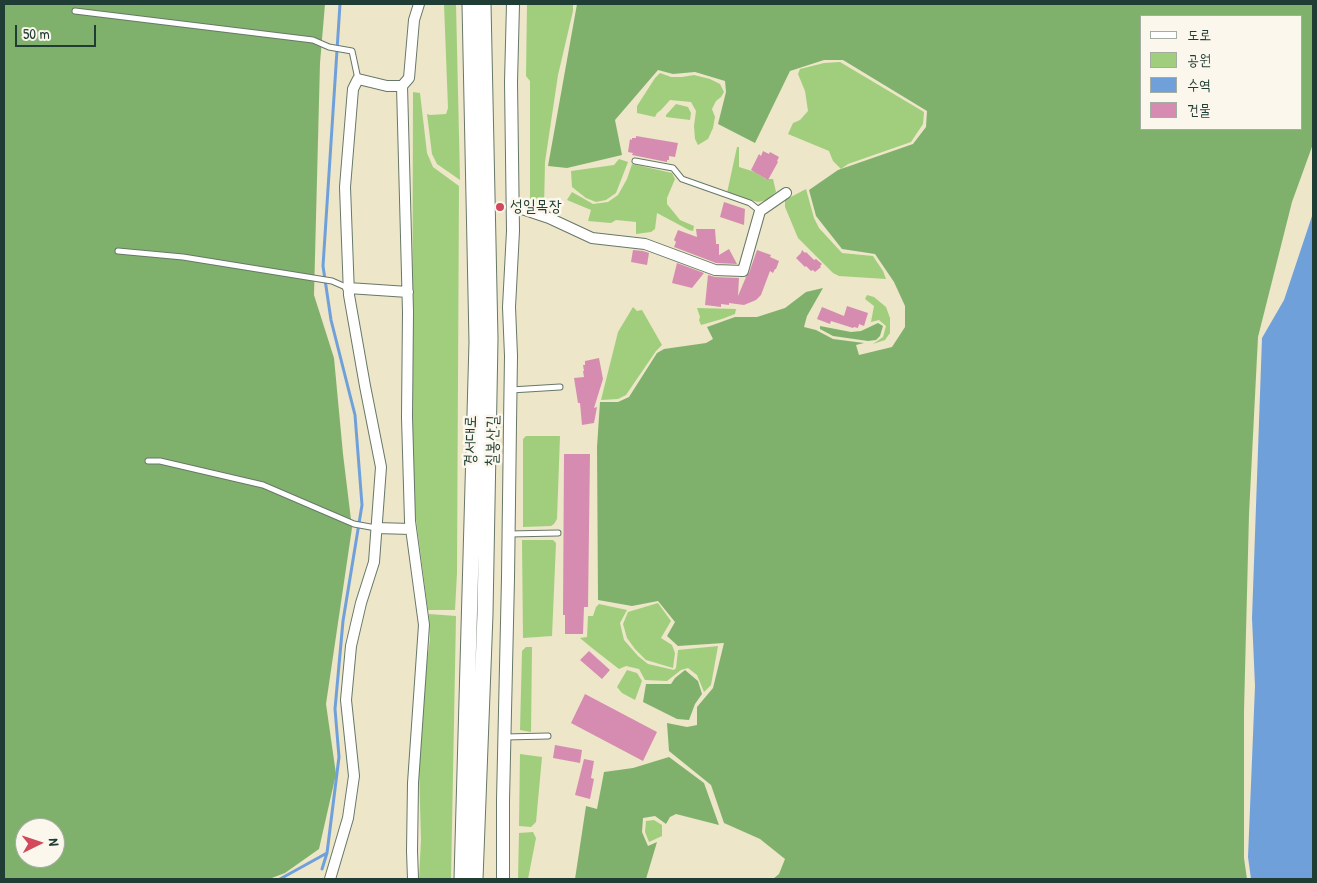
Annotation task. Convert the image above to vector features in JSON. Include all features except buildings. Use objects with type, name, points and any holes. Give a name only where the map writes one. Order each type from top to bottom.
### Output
[{"type":"main road","name":"경서대로","points":[[462,879],[477,342],[470,4]]},
{"type":"main road","name":"경서대로","points":[[475,879],[485,614],[490,339],[483,4]]},
{"type":"street","points":[[413,879],[413,783],[424,625],[411,529],[407,416],[408,292],[402,86],[409,78],[414,20],[419,4]]},
{"type":"street","name":"칠봉산길","points":[[503,879],[510,390],[509,307],[513,206],[512,4]]},
{"type":"street","points":[[330,879],[348,818],[354,776],[346,700],[351,646],[361,603],[374,562],[371,527],[381,467],[348,288],[345,187],[353,89],[358,79],[387,86],[402,86]]},
{"type":"street","points":[[513,206],[550,218],[592,238],[645,244],[715,270],[743,271],[760,210],[786,193]]},
{"type":"street","points":[[348,288],[408,292]]},
{"type":"street","points":[[371,527],[411,529]]},
{"type":"lane","points":[[74,11],[313,40],[329,47],[352,51],[358,79]]},
{"type":"lane","points":[[635,161],[673,168],[682,179],[750,203],[760,210]]},
{"type":"lane","points":[[118,251],[183,257],[318,279],[348,288]]},
{"type":"lane","points":[[510,390],[560,387]]},
{"type":"lane","points":[[148,461],[160,461],[264,485],[354,524],[371,527]]},
{"type":"lane","points":[[508,534],[558,532]]},
{"type":"lane","points":[[505,737],[548,736]]},
{"type":"green space","points":[[4,4],[325,4],[320,63],[314,295],[334,358],[352,528],[326,704],[336,774],[319,849],[285,873],[269,879],[4,879]]},
{"type":"green space","points":[[444,4],[456,4],[460,180],[437,164],[432,154],[427,114],[446,114],[448,108]]},
{"type":"green space","points":[[527,4],[573,4],[558,75],[545,162],[544,208],[530,201],[530,81],[526,76]]},
{"type":"green space","points":[[577,4],[1313,4],[1313,144],[1292,202],[1258,337],[1249,514],[1244,711],[1244,858],[1247,879],[773,879],[779,874],[785,859],[760,839],[724,823],[711,785],[669,751],[667,723],[687,727],[697,725],[697,707],[713,688],[724,643],[678,646],[667,636],[675,622],[658,601],[632,606],[598,600],[597,447],[600,402],[618,402],[629,397],[657,353],[664,349],[706,343],[713,339],[707,327],[735,317],[757,317],[785,308],[806,292],[823,288],[807,316],[804,327],[816,330],[833,339],[864,343],[856,345],[859,355],[892,347],[905,327],[905,306],[894,282],[875,254],[842,249],[816,216],[809,190],[838,170],[913,144],[926,127],[927,111],[843,60],[824,60],[790,71],[755,143],[718,124],[726,92],[725,81],[695,72],[673,74],[658,70],[615,120],[622,155],[567,168],[548,166]]},
{"type":"green space","points":[[840,62],[924,112],[923,124],[911,142],[848,164],[841,169],[833,161],[829,151],[788,134],[793,123],[800,120],[808,111],[805,91],[798,74],[800,69],[824,63]]},
{"type":"green space","points":[[660,73],[671,77],[694,75],[720,84],[724,92],[712,109],[715,117],[708,139],[698,145],[695,139],[696,111],[691,102],[670,100],[655,117],[637,113],[637,106]]},
{"type":"green space","points":[[413,92],[420,93],[427,153],[433,167],[459,186],[457,573],[455,610],[428,610],[413,496]]},
{"type":"green space","points":[[676,104],[688,107],[691,113],[690,120],[666,117]]},
{"type":"green space","points":[[737,147],[739,147],[739,167],[755,172],[766,179],[773,179],[776,192],[767,200],[758,202],[727,193]]},
{"type":"green space","points":[[619,159],[628,162],[616,193],[606,200],[596,202],[586,198],[572,187],[571,171],[614,165]]},
{"type":"green space","points":[[632,164],[672,173],[675,179],[667,198],[667,204],[680,220],[694,226],[693,231],[657,213],[655,229],[651,232],[636,234],[636,222],[616,220],[611,223],[588,221],[591,210],[567,200],[572,192],[593,204],[608,202],[618,195],[627,179]]},
{"type":"green space","points":[[806,189],[814,218],[819,228],[842,253],[873,256],[886,279],[839,276],[833,273],[798,238],[785,207],[785,200]]},
{"type":"green space","points":[[867,295],[874,297],[886,307],[890,318],[890,333],[885,340],[873,344],[883,337],[886,326],[879,320],[871,322],[874,306],[865,299]]},
{"type":"green space","points":[[633,307],[637,311],[642,310],[662,345],[626,395],[618,399],[601,400],[618,332]]},
{"type":"green space","points":[[697,308],[736,309],[735,314],[701,325]]},
{"type":"green space","points":[[878,323],[883,326],[880,336],[876,340],[868,341],[833,336],[820,329],[820,326],[851,332],[861,331]]},
{"type":"green space","points":[[526,436],[560,436],[557,519],[551,526],[523,527],[523,439]]},
{"type":"green space","points":[[522,540],[553,540],[556,543],[552,636],[523,638]]},
{"type":"green space","points":[[658,603],[671,621],[661,638],[672,645],[675,653],[673,668],[646,660],[627,638],[623,624],[628,612]]},
{"type":"green space","points":[[599,604],[627,610],[620,623],[624,640],[648,664],[674,670],[676,668],[678,650],[718,646],[711,685],[704,692],[697,675],[688,668],[681,670],[667,681],[645,680],[639,669],[626,666],[619,669],[580,638],[587,637],[588,616],[593,616]]},
{"type":"green space","points":[[429,614],[456,616],[451,879],[419,879],[421,840],[418,733],[430,639]]},
{"type":"green space","points":[[526,647],[532,647],[531,732],[520,730],[522,651]]},
{"type":"green space","points":[[627,670],[637,673],[642,681],[635,700],[622,693],[617,687]]},
{"type":"green space","points":[[685,670],[698,681],[702,694],[695,704],[689,720],[677,719],[643,702],[646,684],[671,684]]},
{"type":"green space","points":[[520,754],[542,757],[536,822],[531,827],[519,826]]},
{"type":"green space","points":[[669,757],[704,783],[719,825],[676,814],[670,817],[666,824],[655,816],[643,818],[642,832],[648,846],[657,842],[646,879],[575,879],[586,806],[597,809],[604,772],[633,768]]},
{"type":"green space","points":[[654,820],[662,825],[662,836],[649,842],[645,832],[646,821]]},
{"type":"green space","points":[[533,832],[536,838],[528,879],[518,879],[519,833]]},
{"type":"water","points":[[1313,213],[1313,879],[1251,879],[1248,857],[1255,686],[1252,618],[1262,338],[1284,300]]},
{"type":"waterway","points":[[322,869],[327,853],[339,757],[335,709],[343,621],[362,505],[355,415],[331,320],[323,266],[340,4]]},
{"type":"waterway","points":[[280,879],[327,853]]},
{"type":"place","name":"성일목장","points":[[500,207]]}]
